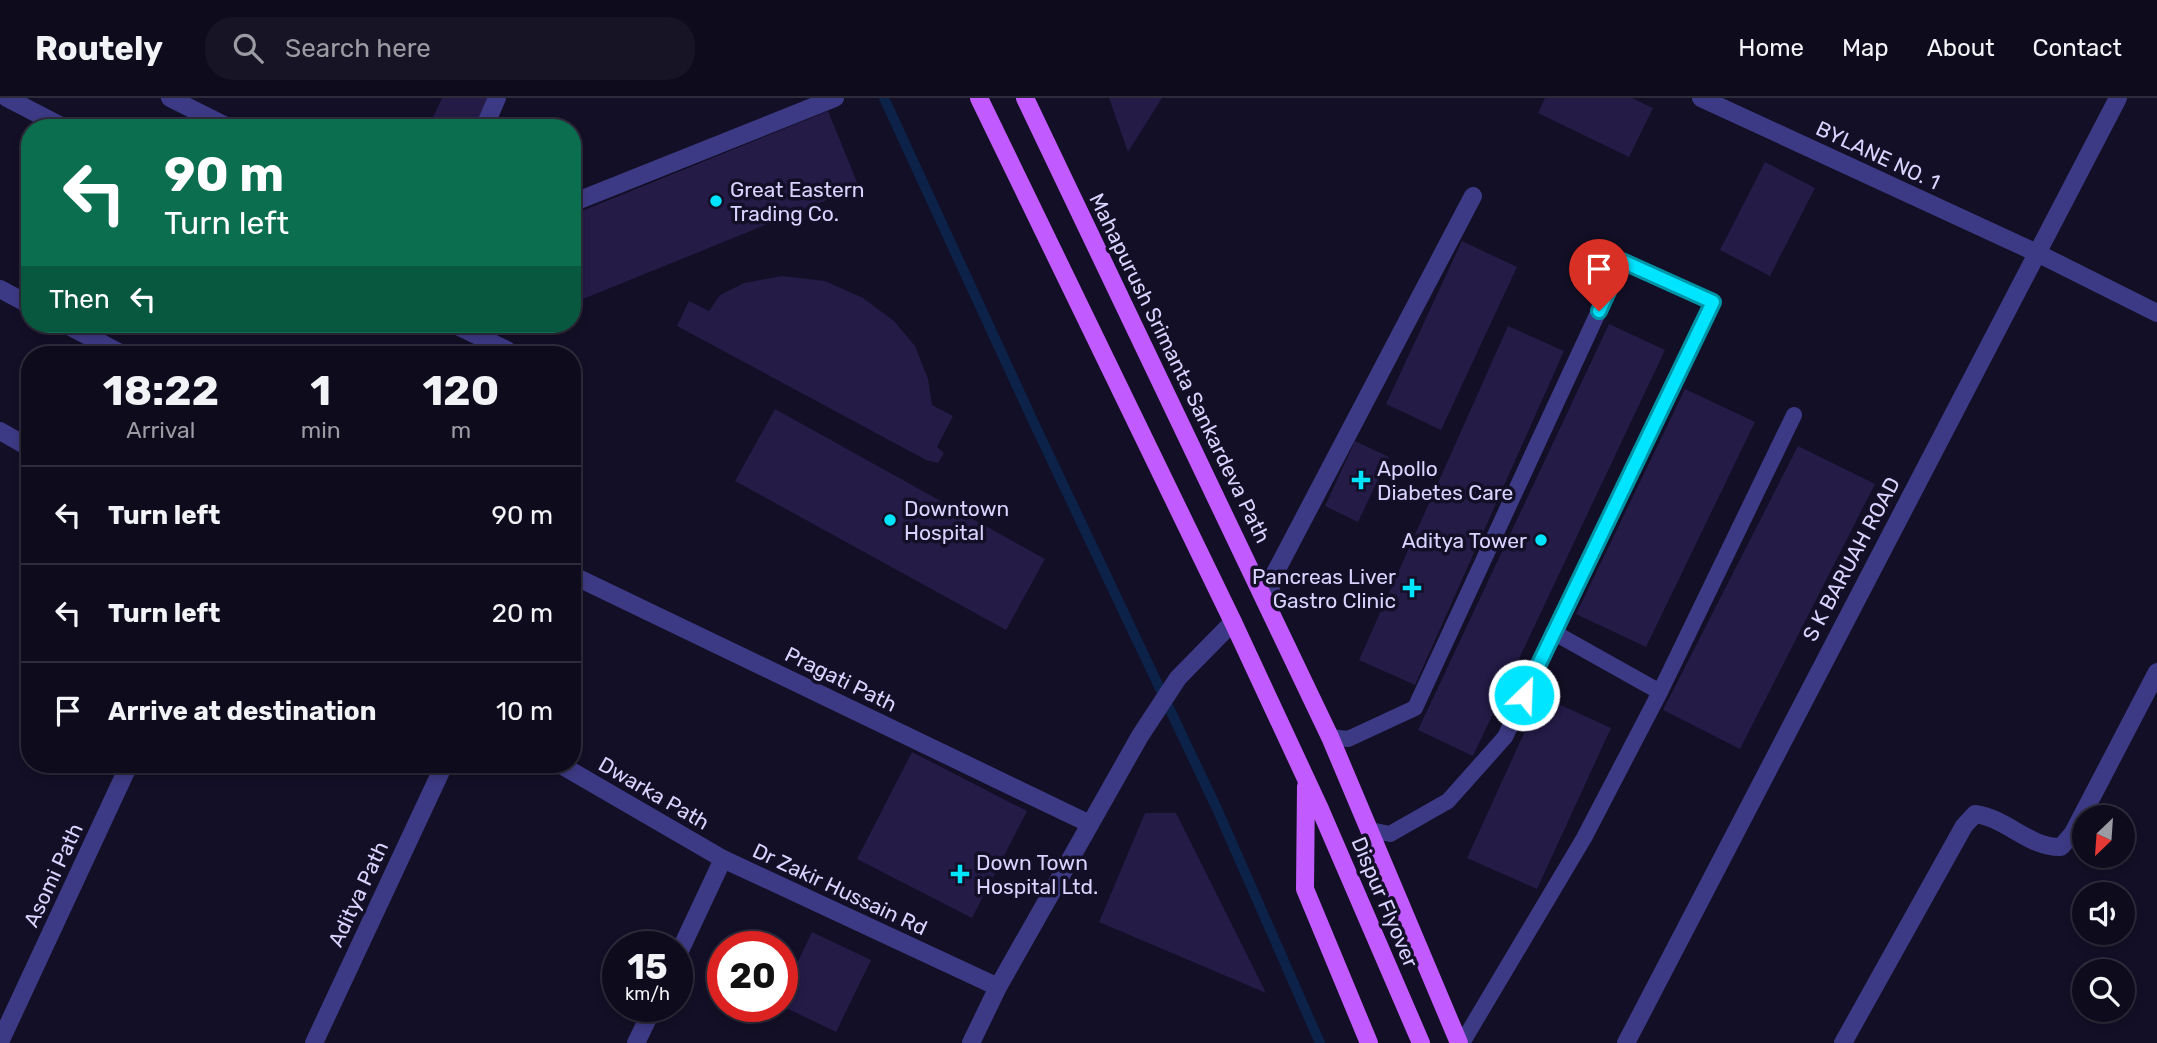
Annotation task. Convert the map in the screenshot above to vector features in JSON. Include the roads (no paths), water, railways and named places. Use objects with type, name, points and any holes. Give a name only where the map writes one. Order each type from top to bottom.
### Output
[{"type":"main road","points":[[979,98],[1233,622],[1306,779],[1306,889],[1369,1043]]},
{"type":"main road","name":"Mahapurush Srimanta Sankardeva Path","points":[[1025,98],[1330,737],[1460,1043]]},
{"type":"main road","name":"Dispur Flyover","points":[[1306,779],[1421,1043]]},
{"type":"street","points":[[7,98],[48,119]]},
{"type":"street","points":[[170,98],[212,119]]},
{"type":"street","points":[[488,119],[497,98]]},
{"type":"street","points":[[581,198],[835,98]]},
{"type":"street","name":"BYLANE NO. 1","points":[[1701,98],[2037,253],[2157,313]]},
{"type":"street","name":"S K BARUAH ROAD","points":[[1626,1043],[2118,98]]},
{"type":"street","points":[[1267,601],[1275,573],[1473,196]]},
{"type":"street","points":[[0,289],[21,300]]},
{"type":"street","points":[[82,333],[107,346]]},
{"type":"street","points":[[472,333],[499,346]]},
{"type":"street","points":[[0,432],[21,443]]},
{"type":"street","name":"Pragati Path","points":[[581,579],[1090,824]]},
{"type":"street","points":[[971,1043],[998,988],[1152,719],[1177,680],[1233,622]]},
{"type":"street","points":[[1843,1043],[1964,826],[1975,814],[1990,816],[2045,848],[2061,847],[2073,834],[2157,672]]},
{"type":"street","name":"Asomi Path","points":[[0,1042],[125,773]]},
{"type":"street","name":"Aditya Path","points":[[314,1043],[440,773]]},
{"type":"street","name":"Dwarka Path","points":[[575,773],[723,859]]},
{"type":"street","name":"Dr Zakir Hussain Rd","points":[[689,931],[723,859],[998,988]]},
{"type":"street","points":[[636,1043],[646,1022]]},
{"type":"lane","points":[[1330,737],[1348,738],[1415,708],[1622,261],[1713,302],[1505,737],[1448,802],[1390,834],[1370,830]]},
{"type":"lane","points":[[1460,1043],[1584,838],[1660,692],[1794,415]]},
{"type":"lane","points":[[1553,632],[1660,692]]},
{"type":"waterway","points":[[884,98],[1218,811],[1320,1043]]},
{"type":"place","name":"Great Eastern Trading Co.","points":[[716,201]]},
{"type":"place","name":"Apollo Diabetes Care","points":[[1361,480]]},
{"type":"place","name":"Downtown Hospital","points":[[890,520]]},
{"type":"place","name":"Aditya Tower","points":[[1541,540]]},
{"type":"place","name":"Pancreas Liver Gastro Clinic","points":[[1412,588]]},
{"type":"place","name":"Down Town Hospital Ltd.","points":[[960,874]]}]
